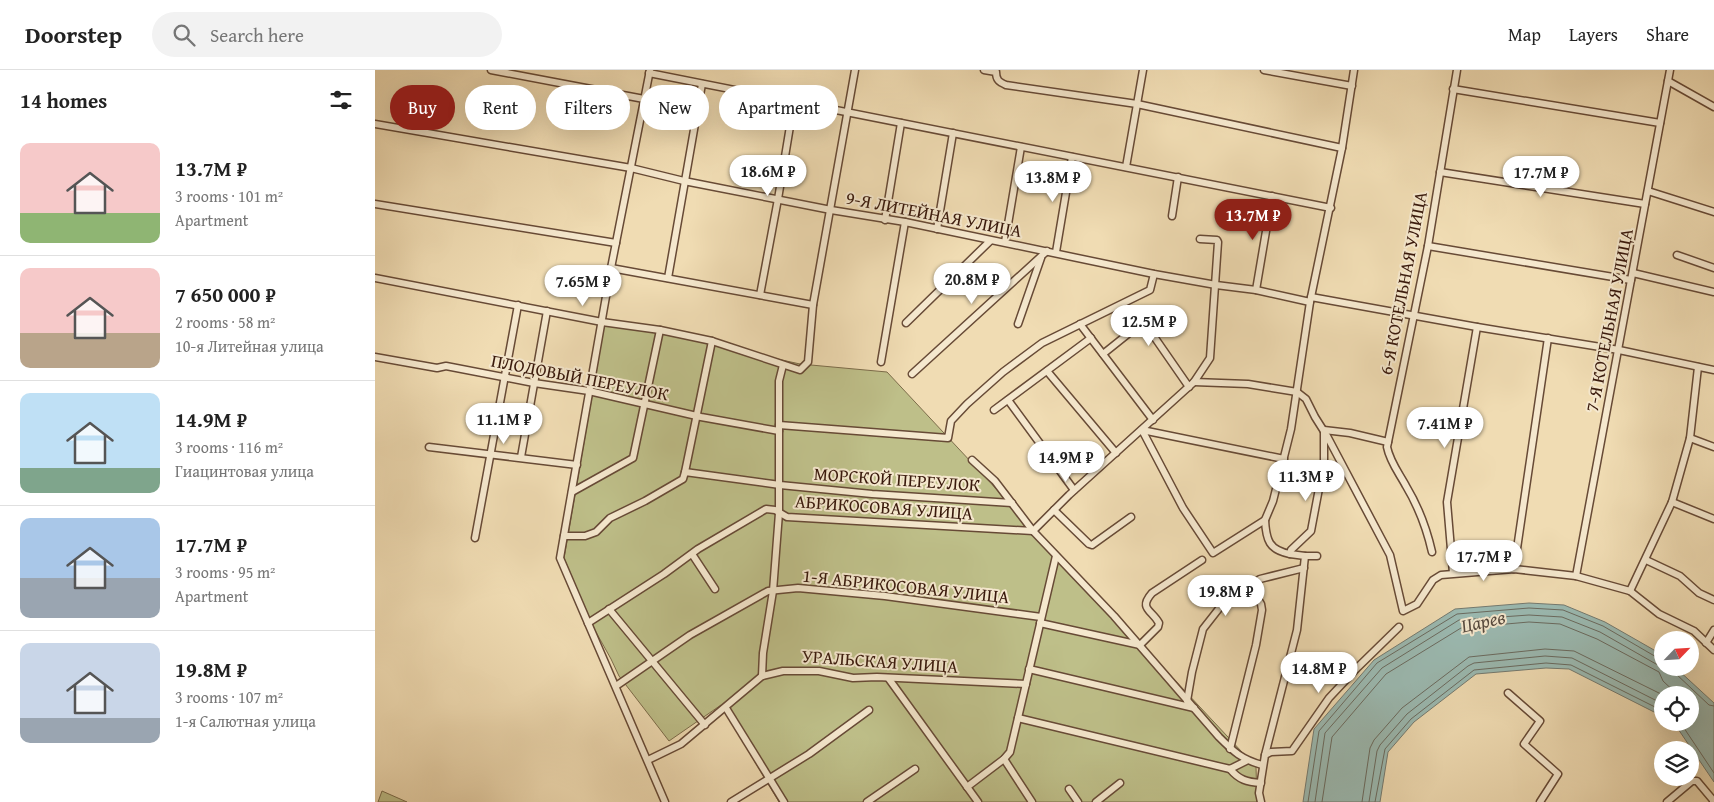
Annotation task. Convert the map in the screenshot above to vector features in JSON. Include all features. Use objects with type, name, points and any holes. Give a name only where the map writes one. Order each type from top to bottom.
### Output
[{"type":"street","points":[[491,70],[640,98]]},
{"type":"street","points":[[375,278],[602,322],[660,330],[712,342],[801,370],[808,362],[813,304],[855,70]]},
{"type":"street","points":[[985,70],[996,71],[996,78],[999,82],[1006,85],[1137,104],[1342,148]]},
{"type":"street","points":[[1126,167],[1143,70]]},
{"type":"street","points":[[1264,70],[1352,86]]},
{"type":"street","points":[[1317,556],[1276,551],[1271,546],[1266,534],[1265,520],[1273,500],[1291,429],[1310,299],[1331,208],[1355,70]]},
{"type":"street","name":"6-Я КОТЕЛЬНАЯ УЛИЦА","points":[[1432,552],[1429,538],[1411,496],[1389,458],[1387,447],[1428,246],[1457,70]]},
{"type":"street","name":"7-Я КОТЕЛЬНАЯ УЛИЦА","points":[[1576,576],[1670,70]]},
{"type":"street","points":[[647,85],[649,72],[719,87]]},
{"type":"street","points":[[1668,81],[1714,107]]},
{"type":"street","points":[[668,278],[702,84]]},
{"type":"street","points":[[1453,88],[1660,123]]},
{"type":"street","points":[[838,110],[1331,208]]},
{"type":"street","points":[[640,120],[611,268],[560,558],[665,802]]},
{"type":"street","points":[[885,220],[901,123]]},
{"type":"street","name":"9-Я ЛИТЕЙНАЯ УЛИЦА","points":[[375,124],[631,168],[684,181],[831,210],[905,222],[990,241],[1056,252],[1154,274],[1619,350],[1714,370]]},
{"type":"street","points":[[760,295],[789,130]]},
{"type":"street","points":[[937,229],[953,133]]},
{"type":"street","points":[[1005,242],[1021,147]]},
{"type":"street","points":[[1056,252],[1072,157]]},
{"type":"street","points":[[1440,172],[1645,204]]},
{"type":"street","points":[[1172,216],[1178,177]]},
{"type":"street","points":[[1648,190],[1714,212]]},
{"type":"street","points":[[1256,290],[1272,196]]},
{"type":"street","points":[[375,204],[616,243]]},
{"type":"street","points":[[881,362],[905,222]]},
{"type":"street","points":[[1033,532],[1074,490],[1191,385],[1210,358],[1218,242],[1217,240],[1201,239]]},
{"type":"street","points":[[906,323],[990,241]]},
{"type":"street","points":[[1428,246],[1632,277],[1714,292]]},
{"type":"street","points":[[912,374],[1047,251]]},
{"type":"street","points":[[1677,255],[1714,268]]},
{"type":"street","points":[[1018,324],[1041,257]]},
{"type":"street","points":[[611,268],[813,304]]},
{"type":"street","points":[[1153,420],[1080,324],[1150,290],[1154,274]]},
{"type":"street","points":[[475,538],[518,305]]},
{"type":"street","points":[[521,457],[547,311]]},
{"type":"street","name":"ПЛОДОВЫЙ ПЕРЕУЛОК","points":[[375,357],[437,368],[446,366],[589,392],[697,416],[779,428],[948,438],[951,421],[1003,372],[1042,343],[1080,324]]},
{"type":"street","points":[[1103,354],[1138,326],[1146,325],[1191,385]]},
{"type":"street","points":[[1453,573],[1447,502],[1477,328]]},
{"type":"street","points":[[572,492],[633,458],[660,330]]},
{"type":"street","points":[[994,410],[1091,338]]},
{"type":"street","points":[[1514,569],[1548,338]]},
{"type":"street","points":[[564,536],[585,536],[596,532],[610,518],[683,479],[712,342]]},
{"type":"street","points":[[648,760],[681,744],[762,676],[763,652],[773,591],[779,513],[779,380],[783,365]]},
{"type":"street","points":[[1630,591],[1672,502],[1690,438],[1698,367]]},
{"type":"street","points":[[1047,371],[1116,453]]},
{"type":"street","points":[[1191,385],[1248,384],[1297,392],[1306,399],[1390,555],[1403,612],[1417,604],[1433,580],[1441,575],[1514,569],[1576,576],[1630,591],[1659,614],[1693,631],[1714,650]]},
{"type":"street","points":[[1008,400],[1074,490]]},
{"type":"street","points":[[1142,430],[1284,459]]},
{"type":"street","points":[[1142,430],[1183,508],[1213,553],[1265,520]]},
{"type":"street","points":[[1324,430],[1350,433],[1388,442]]},
{"type":"street","points":[[1290,554],[1291,550],[1311,531],[1324,462],[1324,430]]},
{"type":"street","points":[[1690,438],[1714,447]]},
{"type":"street","points":[[429,447],[577,465]]},
{"type":"street","points":[[972,460],[995,481],[1033,532],[1115,616],[1230,749],[1246,761],[1262,765]]},
{"type":"street","name":"МОРСКОЙ ПЕРЕУЛОК","points":[[685,472],[780,485],[872,494],[1012,503]]},
{"type":"street","points":[[1672,502],[1714,519]]},
{"type":"street","name":"АБРИКОСОВАЯ УЛИЦА","points":[[588,622],[692,554],[766,509],[771,509],[787,517],[1033,532]]},
{"type":"street","points":[[1054,510],[1089,544],[1093,545],[1131,517]]},
{"type":"street","points":[[692,554],[715,589]]},
{"type":"street","points":[[967,787],[1004,759],[1010,752],[1055,556]]},
{"type":"street","points":[[1261,802],[1259,793],[1262,765],[1297,630],[1305,556]]},
{"type":"street","points":[[1140,645],[1159,623],[1146,607],[1147,598],[1202,560]]},
{"type":"street","points":[[1646,560],[1681,576],[1699,593],[1714,600]]},
{"type":"street","points":[[1187,701],[1203,628],[1221,606],[1260,579],[1304,568]]},
{"type":"street","points":[[1230,749],[1256,645],[1262,610],[1261,604],[1250,586]]},
{"type":"street","name":"1-Я АБРИКОСОВАЯ УЛИЦА","points":[[616,686],[651,660],[746,602],[768,592],[798,588],[885,596],[1040,620],[1140,645]]},
{"type":"street","points":[[609,609],[705,725]]},
{"type":"street","points":[[1265,756],[1271,752],[1292,751],[1329,698],[1399,627]]},
{"type":"street","points":[[1706,644],[1714,630]]},
{"type":"street","points":[[1029,669],[1194,708]]},
{"type":"street","name":"УРАЛЬСКАЯ УЛИЦА","points":[[762,676],[783,670],[819,671],[853,678],[1026,684]]},
{"type":"street","points":[[889,679],[978,802]]},
{"type":"street","points":[[1508,694],[1540,721],[1523,744],[1558,774],[1540,802]]},
{"type":"street","points":[[726,708],[771,778],[784,802]]},
{"type":"street","points":[[731,802],[809,754],[869,710]]},
{"type":"street","points":[[1018,718],[1230,769],[1237,777],[1248,782],[1261,782]]},
{"type":"street","points":[[1004,759],[1032,802]]},
{"type":"street","points":[[1230,769],[1246,761]]},
{"type":"street","points":[[867,802],[915,769]]},
{"type":"street","points":[[1667,802],[1692,782],[1697,781],[1713,802]]},
{"type":"street","points":[[1096,802],[1121,783]]},
{"type":"street","points":[[1069,789],[1078,802]]},
{"type":"green space","points":[[605,321],[800,364],[887,372],[1256,767],[1257,802],[779,802],[721,705],[669,741],[619,676],[592,625],[564,558]]},
{"type":"green space","points":[[382,791],[407,802],[378,802]]},
{"type":"water","name":"Царев","points":[[1529,603],[1564,605],[1605,622],[1654,650],[1654,676],[1685,676],[1696,686],[1654,686],[1654,712],[1569,669],[1546,668],[1476,674],[1414,722],[1388,752],[1380,802],[1303,802],[1314,729],[1374,660],[1455,609]]},
{"type":"water","points":[[1699,689],[1714,703],[1714,782],[1699,760],[1699,741],[1686,741],[1679,731],[1699,731]]}]
